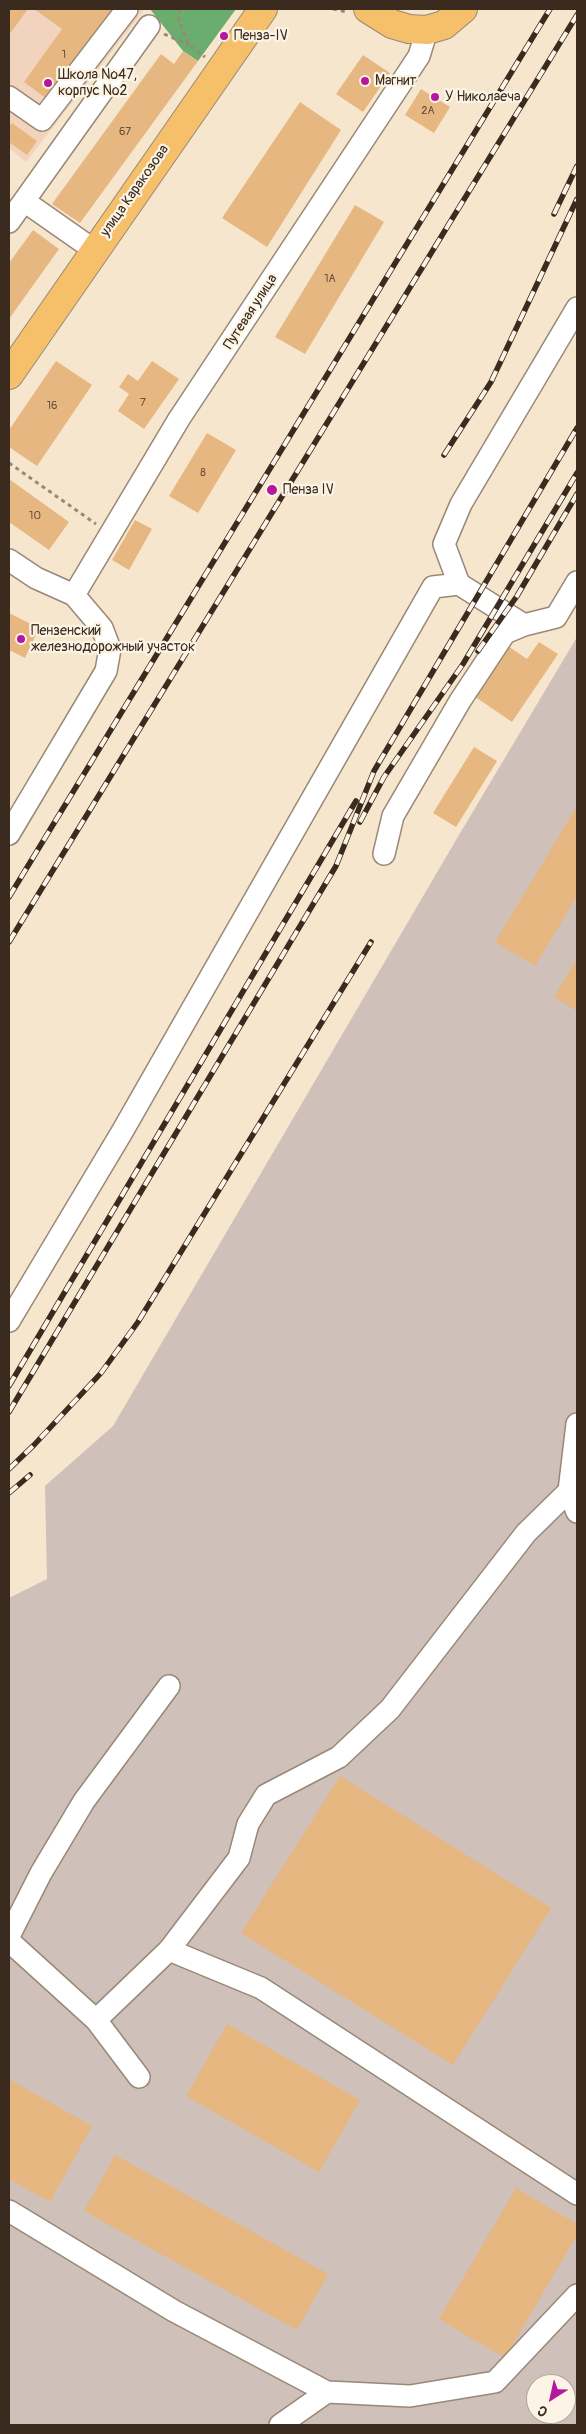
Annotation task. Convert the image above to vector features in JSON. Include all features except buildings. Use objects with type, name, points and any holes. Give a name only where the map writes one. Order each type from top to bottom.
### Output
[{"type":"main road","name":"улица Каракозова","points":[[9,375],[263,9]]},
{"type":"main road","points":[[368,9],[392,24],[409,29],[427,30],[444,24],[463,9]]},
{"type":"street","points":[[9,97],[42,120],[127,9]]},
{"type":"street","points":[[9,222],[149,26]]},
{"type":"street","name":"Путевая улица","points":[[74,595],[179,420],[419,56],[427,30]]},
{"type":"street","points":[[24,201],[94,250]]},
{"type":"street","points":[[524,625],[459,584],[444,544],[462,504],[577,308]]},
{"type":"street","points":[[9,560],[36,578],[74,595],[102,628],[110,649],[106,671],[9,834]]},
{"type":"street","points":[[384,854],[393,816],[460,701],[505,633],[524,625],[556,617],[577,582]]},
{"type":"street","points":[[9,1321],[122,1132],[433,587],[459,584]]},
{"type":"street","points":[[577,1424],[569,1491],[577,1512]]},
{"type":"street","points":[[96,2020],[169,1950],[239,1858],[248,1824],[266,1795],[339,1756],[390,1709],[526,1533],[569,1491]]},
{"type":"street","points":[[9,1936],[41,1873],[84,1801],[169,1686]]},
{"type":"street","points":[[9,1941],[96,2020],[139,2077]]},
{"type":"street","points":[[169,1950],[262,1988],[577,2194]]},
{"type":"street","points":[[9,2211],[174,2311],[327,2392],[410,2396],[495,2382],[577,2295]]},
{"type":"street","points":[[280,2425],[327,2392]]},
{"type":"path","points":[[178,9],[179,21],[189,45]]},
{"type":"path","points":[[149,26],[189,45],[211,61]]},
{"type":"path","points":[[9,462],[111,534]]},
{"type":"shaded area","name":"Школа №47, корпус №2","points":[[9,9],[145,9],[26,162],[9,148]]},
{"type":"shaded area","points":[[577,637],[577,2425],[9,2425],[9,1598],[47,1579],[45,1486],[113,1426]]},
{"type":"green space","points":[[150,9],[236,9],[198,61],[183,51]]},
{"type":"railway","points":[[9,897],[550,9]]},
{"type":"railway","points":[[9,942],[577,15]]},
{"type":"railway","points":[[554,214],[577,166]]},
{"type":"railway","points":[[444,455],[491,382],[577,199]]},
{"type":"railway","points":[[9,1412],[336,866],[374,771],[577,428]]},
{"type":"railway","points":[[360,822],[384,777],[463,664],[577,473]]},
{"type":"railway","points":[[478,651],[517,596],[577,494]]},
{"type":"railway","points":[[9,1386],[356,801]]},
{"type":"railway","points":[[9,1469],[101,1373],[138,1322],[371,942]]},
{"type":"railway","points":[[9,1493],[30,1475]]},
{"type":"place","name":"Пенза-IV","points":[[224,36]]},
{"type":"place","name":"Магнит","points":[[365,81]]},
{"type":"place","name":"Школа №47, корпус №2","points":[[48,83]]},
{"type":"place","name":"У Николаеча","points":[[435,97]]},
{"type":"place","name":"Пенза IV","points":[[272,490]]},
{"type":"place","name":"Пензенский железнодорожный участок","points":[[21,639]]}]
